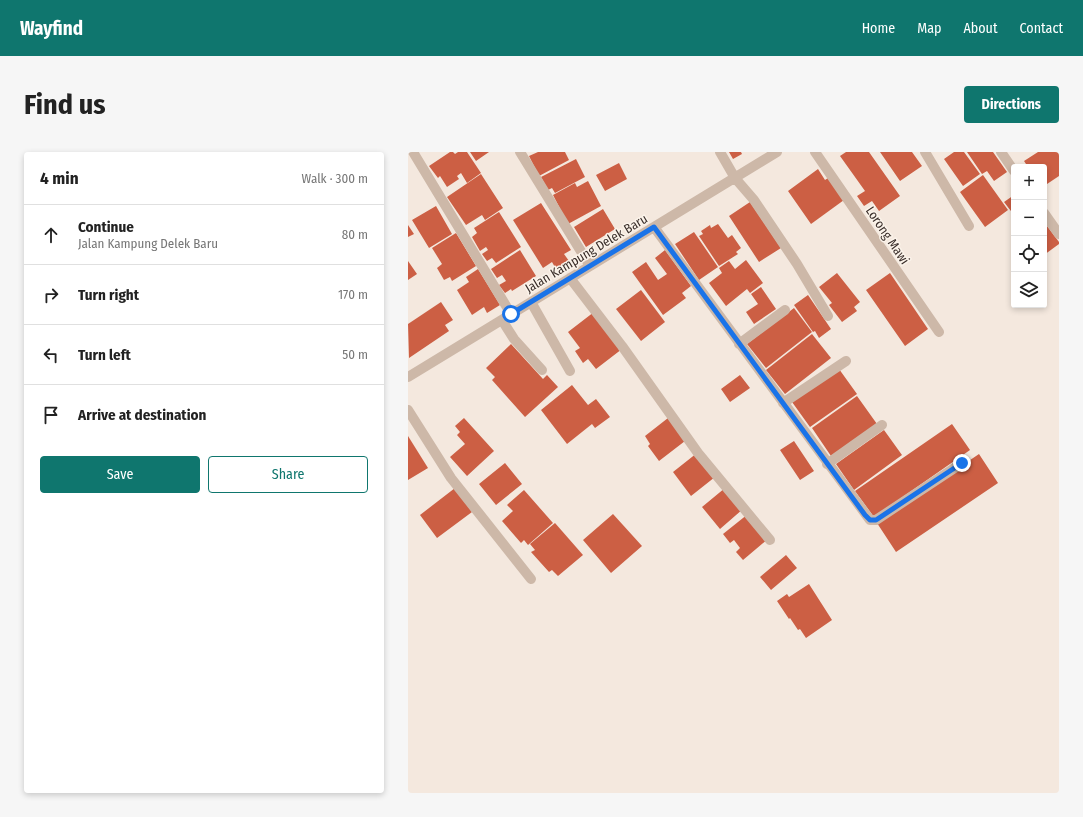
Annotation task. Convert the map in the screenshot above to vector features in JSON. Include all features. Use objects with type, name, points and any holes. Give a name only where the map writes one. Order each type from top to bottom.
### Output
[{"type":"street","points":[[413,152],[507,317],[514,339],[542,370]]},
{"type":"street","points":[[520,152],[590,266]]},
{"type":"street","points":[[720,152],[735,178],[754,200],[828,316]]},
{"type":"street","name":"Jalan Kampung Delek Baru","points":[[408,377],[777,152]]},
{"type":"street","name":"Lorong Mawi","points":[[815,152],[939,332]]},
{"type":"street","points":[[925,152],[969,226]]},
{"type":"street","points":[[1000,152],[1011,167]]},
{"type":"street","points":[[1047,217],[1059,234]]},
{"type":"street","points":[[654,227],[827,464],[870,520],[876,520],[962,463]]},
{"type":"street","points":[[570,278],[622,346],[698,453],[770,540]]},
{"type":"street","points":[[530,302],[570,371]]},
{"type":"street","points":[[739,344],[785,310]]},
{"type":"street","points":[[783,403],[846,361]]},
{"type":"street","points":[[408,410],[451,478],[532,579]]},
{"type":"street","points":[[827,464],[882,425]]},
{"type":"building","points":[[450,152],[455,154],[458,152],[467,152],[481,173],[467,183],[461,173],[457,176],[459,179],[447,187],[440,176],[438,178],[429,166]]},
{"type":"building","points":[[470,152],[489,152],[476,161]]},
{"type":"building","points":[[538,152],[565,152],[569,160],[539,176],[529,156]]},
{"type":"building","points":[[729,152],[741,152],[742,154],[733,159]]},
{"type":"building","points":[[846,152],[869,152],[900,196],[879,211],[872,201],[864,206],[857,196],[865,191],[840,156]]},
{"type":"building","points":[[880,152],[912,152],[922,166],[900,181]]},
{"type":"building","points":[[954,152],[964,152],[980,174],[963,186],[944,159]]},
{"type":"building","points":[[967,152],[993,152],[1007,172],[994,181],[987,171],[982,174]]},
{"type":"building","points":[[1038,152],[1059,152],[1059,176],[1047,184],[1047,164],[1026,164],[1024,161]]},
{"type":"building","points":[[576,159],[585,177],[555,193],[552,188],[548,190],[541,177]]},
{"type":"building","points":[[619,163],[627,179],[605,191],[596,175]]},
{"type":"building","points":[[818,169],[825,180],[828,178],[844,200],[811,224],[788,191]]},
{"type":"building","points":[[481,174],[503,208],[485,220],[482,215],[466,225],[447,197]]},
{"type":"building","points":[[983,175],[1008,210],[985,227],[960,192]]},
{"type":"building","points":[[588,181],[601,206],[568,224],[553,195],[575,183],[577,187]]},
{"type":"building","points":[[1011,197],[1011,211],[1004,202]]},
{"type":"building","points":[[750,202],[781,248],[759,262],[729,216]]},
{"type":"building","points":[[541,203],[571,250],[564,254],[569,261],[556,269],[552,262],[543,268],[513,220]]},
{"type":"building","points":[[436,206],[452,234],[429,248],[412,220]]},
{"type":"building","points":[[603,209],[615,229],[586,247],[574,227]]},
{"type":"building","points":[[499,212],[521,247],[496,263],[492,258],[487,261],[482,254],[488,250],[486,247],[480,251],[472,237],[477,233],[474,228]]},
{"type":"building","points":[[718,224],[728,238],[732,235],[741,248],[736,252],[738,254],[719,266],[699,236],[703,234],[701,231],[710,225],[711,228]]},
{"type":"building","points":[[408,225],[414,234],[408,237]]},
{"type":"building","points":[[1047,226],[1059,242],[1059,244],[1047,253]]},
{"type":"building","points":[[694,232],[718,267],[699,280],[675,244]]},
{"type":"building","points":[[456,233],[476,266],[452,281],[450,277],[444,280],[437,268],[442,264],[432,248]]},
{"type":"building","points":[[520,250],[536,276],[512,291],[511,289],[505,293],[499,285],[506,281],[502,275],[497,278],[491,269]]},
{"type":"building","points":[[665,250],[691,286],[682,293],[686,298],[663,315],[632,272],[646,262],[658,280],[667,274],[655,258]]},
{"type":"building","points":[[746,260],[763,283],[750,293],[747,289],[726,306],[709,283],[722,273],[719,268],[729,261],[735,269]]},
{"type":"building","points":[[408,261],[417,274],[408,280]]},
{"type":"building","points":[[478,269],[500,305],[487,313],[484,307],[472,315],[457,290],[469,282],[466,277]]},
{"type":"building","points":[[837,273],[860,302],[854,307],[857,311],[842,322],[829,305],[832,303],[819,287]]},
{"type":"building","points":[[890,273],[928,329],[905,346],[866,290]]},
{"type":"building","points":[[761,287],[776,309],[754,324],[746,312],[758,304],[751,294]]},
{"type":"building","points":[[641,290],[665,322],[641,341],[616,309]]},
{"type":"building","points":[[808,295],[831,329],[819,338],[794,305]]},
{"type":"building","points":[[441,302],[453,320],[445,325],[449,331],[409,358],[408,324]]},
{"type":"building","points":[[794,308],[812,332],[766,368],[747,344]]},
{"type":"building","points":[[594,312],[622,349],[596,369],[588,359],[583,363],[575,351],[580,348],[568,332]]},
{"type":"building","points":[[812,334],[831,358],[785,394],[766,370]]},
{"type":"building","points":[[511,344],[543,379],[547,375],[558,387],[525,417],[492,380],[495,377],[486,368]]},
{"type":"building","points":[[839,369],[857,394],[810,427],[792,402]]},
{"type":"building","points":[[740,375],[750,388],[730,402],[721,389]]},
{"type":"building","points":[[572,385],[588,405],[596,399],[610,417],[595,428],[592,424],[567,444],[541,410]]},
{"type":"building","points":[[857,396],[877,424],[831,456],[812,428]]},
{"type":"building","points":[[464,418],[494,451],[467,476],[450,457],[465,444],[457,435],[460,432],[455,426]]},
{"type":"building","points":[[668,418],[685,441],[659,461],[648,446],[650,444],[645,436]]},
{"type":"building","points":[[952,424],[970,450],[874,517],[855,491]]},
{"type":"building","points":[[884,430],[902,455],[854,490],[836,464]]},
{"type":"building","points":[[408,436],[428,468],[408,480]]},
{"type":"building","points":[[794,441],[814,471],[800,480],[780,450]]},
{"type":"building","points":[[697,453],[715,477],[691,496],[673,472]]},
{"type":"building","points":[[979,454],[998,483],[896,552],[877,523]]},
{"type":"building","points":[[505,463],[522,484],[496,505],[479,484]]},
{"type":"building","points":[[455,488],[472,512],[437,538],[420,515]]},
{"type":"building","points":[[725,488],[743,509],[720,529],[702,507]]},
{"type":"building","points":[[524,490],[553,523],[528,545],[524,540],[521,543],[502,521],[513,511],[507,505]]},
{"type":"building","points":[[613,514],[642,546],[611,573],[583,540]]},
{"type":"building","points":[[748,514],[768,539],[743,560],[736,552],[740,548],[734,540],[730,543],[723,534]]},
{"type":"building","points":[[555,523],[583,555],[558,576],[552,570],[549,572],[531,552],[535,550],[530,544]]},
{"type":"building","points":[[786,555],[797,568],[771,590],[760,577]]},
{"type":"building","points":[[809,584],[832,620],[806,638],[800,629],[798,630],[790,618],[789,619],[777,601],[787,594],[789,597]]},
{"type":"route","points":[[511,314],[654,227],[870,520],[876,520],[962,463]]}]
